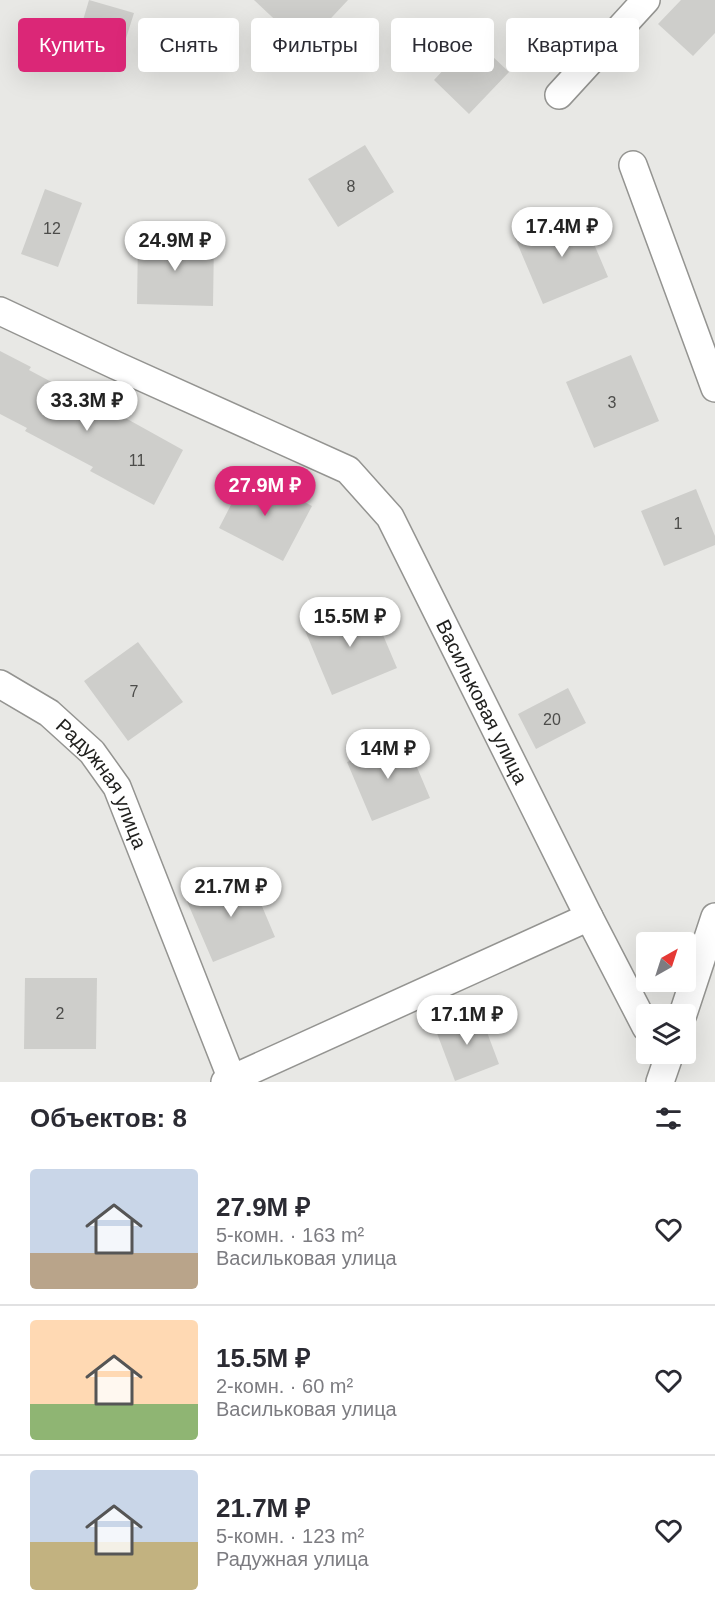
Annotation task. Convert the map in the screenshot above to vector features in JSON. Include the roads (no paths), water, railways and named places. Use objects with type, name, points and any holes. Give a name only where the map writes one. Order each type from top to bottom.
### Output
[{"type":"street","points":[[559,95],[646,0]]},
{"type":"street","points":[[633,165],[715,388]]},
{"type":"street","name":"Васильковая улица","points":[[0,311],[348,470],[390,517],[636,1008]]},
{"type":"street","name":"Радужная улица","points":[[0,684],[49,713],[92,752],[117,787],[230,1081]]},
{"type":"street","points":[[230,1081],[589,917]]},
{"type":"street","points":[[686,1004],[715,917]]}]
